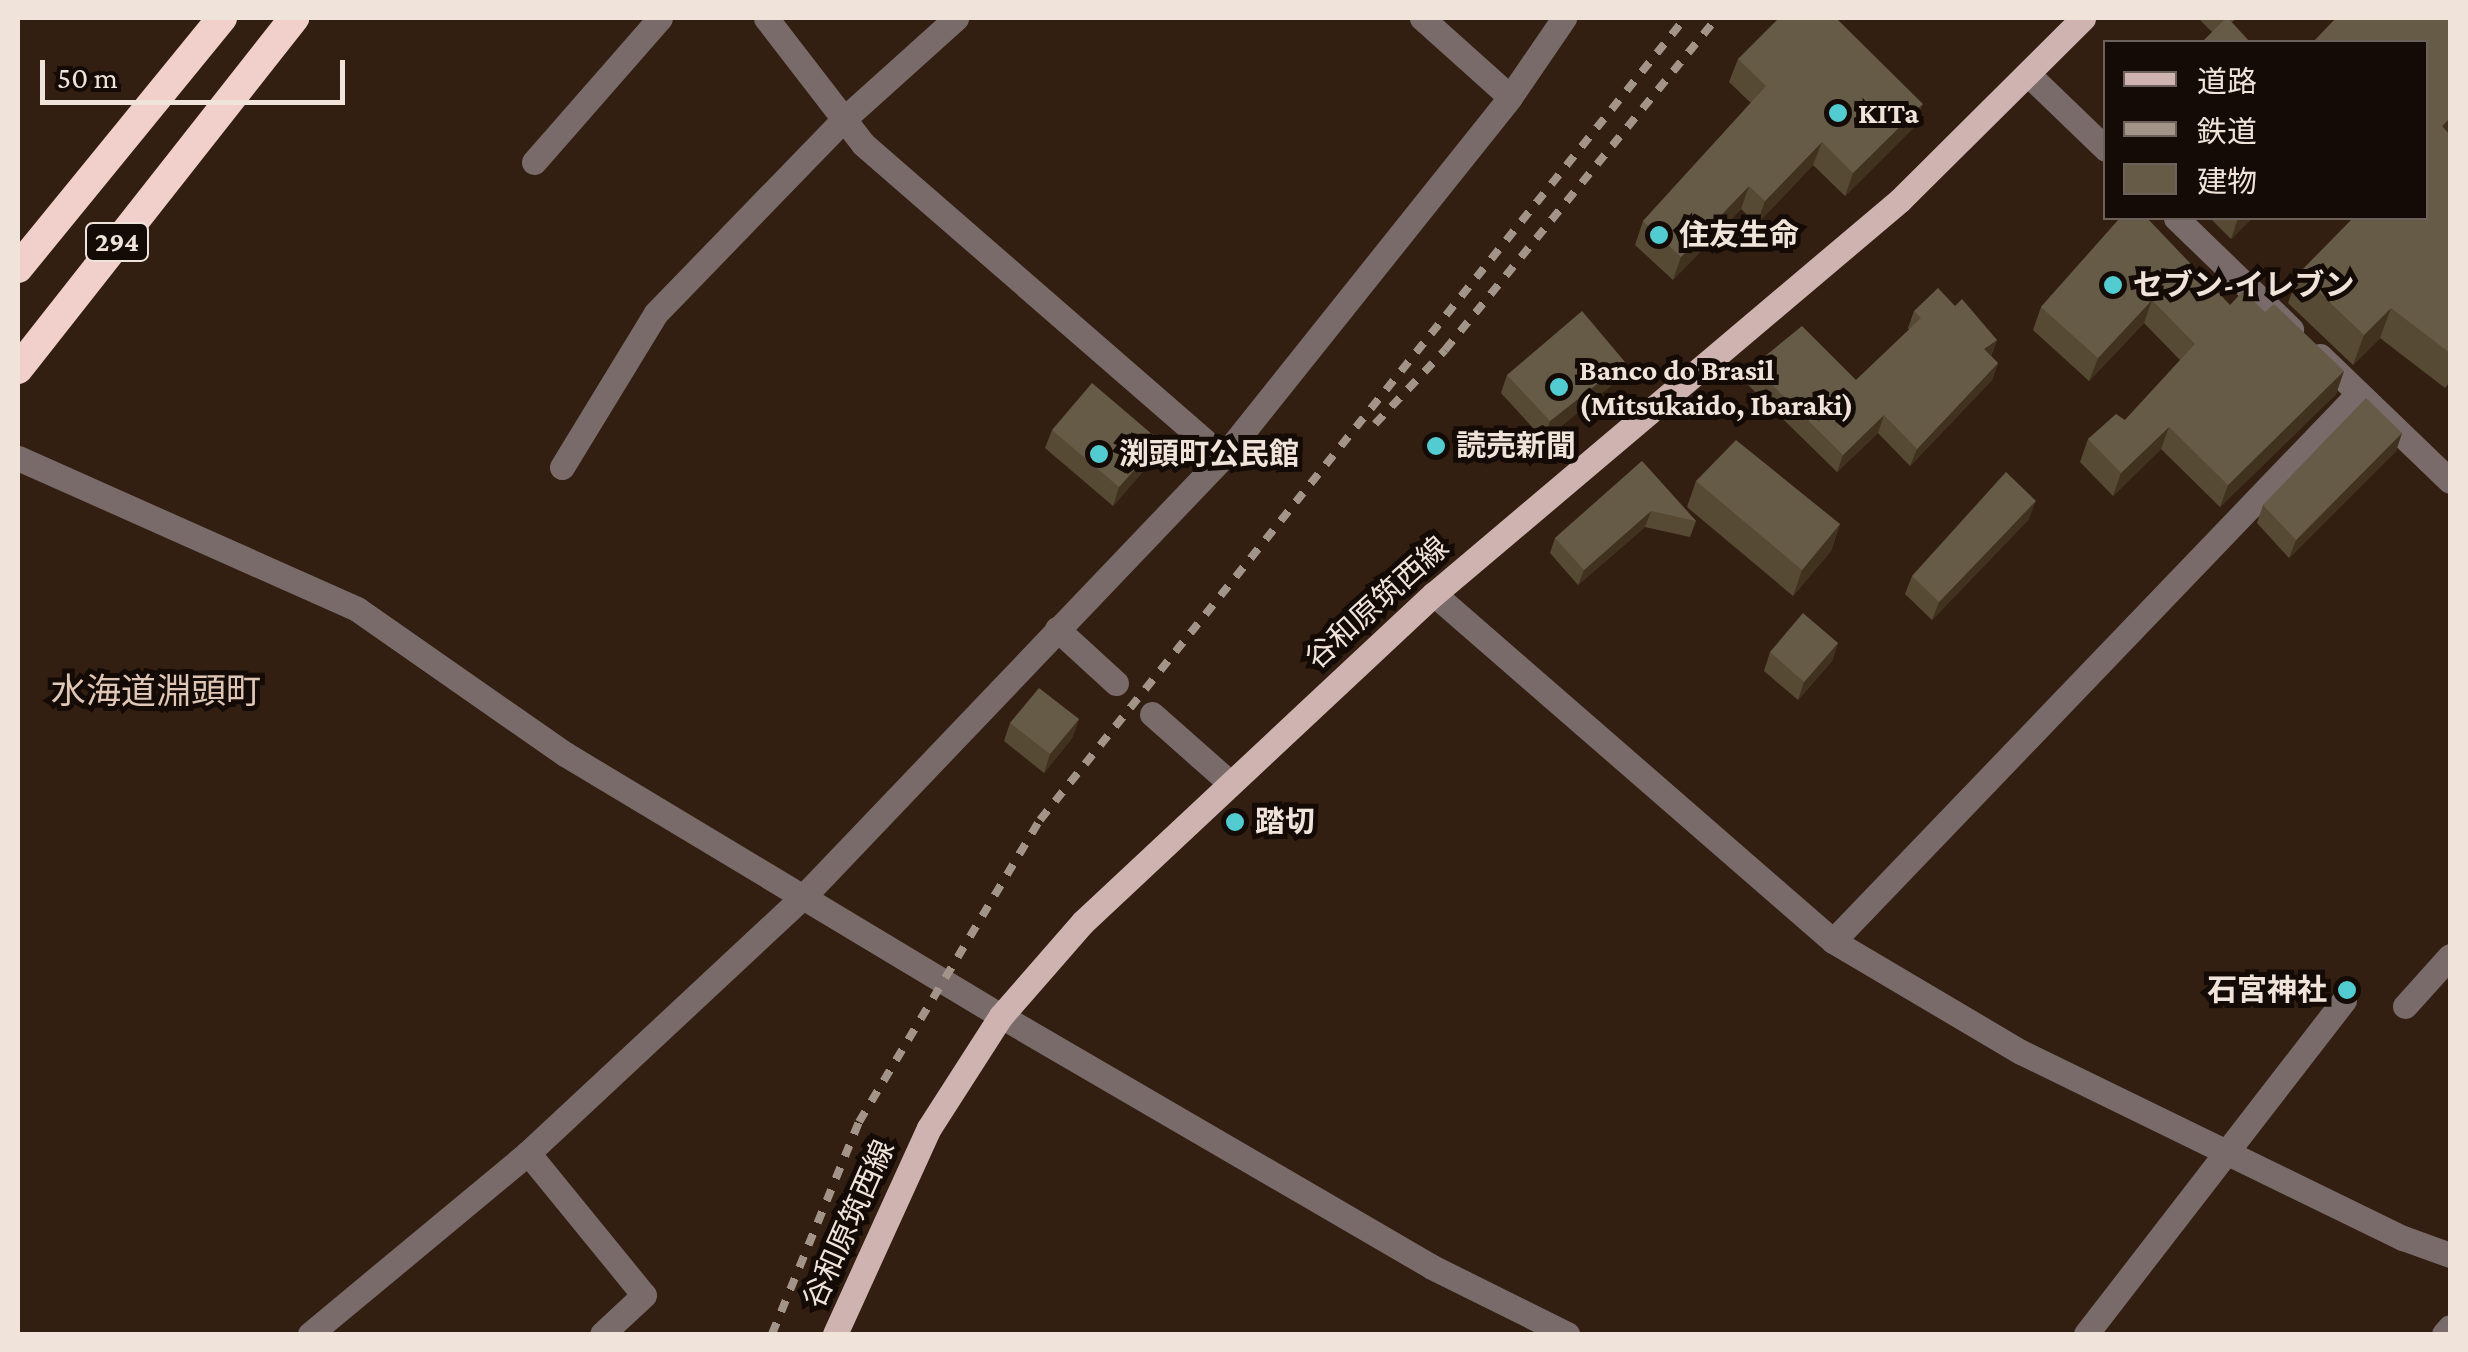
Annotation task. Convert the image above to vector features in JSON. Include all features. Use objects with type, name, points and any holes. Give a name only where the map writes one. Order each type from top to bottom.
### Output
[{"type":"highway","name":"294","points":[[18,268],[222,18]]},
{"type":"highway","name":"294","points":[[18,369],[294,18]]},
{"type":"main road","name":"谷和原筑西線","points":[[835,1334],[929,1128],[1000,1016],[1084,922],[1434,594],[1900,200],[2083,18]]},
{"type":"street","points":[[534,162],[660,18]]},
{"type":"street","points":[[766,18],[864,144],[1223,457]]},
{"type":"street","points":[[562,467],[656,313],[844,119],[956,18]]},
{"type":"street","points":[[1422,18],[1510,97]]},
{"type":"street","points":[[310,1334],[528,1153],[804,896],[1223,457],[1510,97],[1564,18]]},
{"type":"street","points":[[2028,74],[2103,146]]},
{"type":"street","points":[[2178,220],[2450,481]]},
{"type":"street","points":[[1833,941],[2358,394]]},
{"type":"street","points":[[18,458],[357,609],[564,754],[1000,1016],[1432,1267],[1567,1334]]},
{"type":"street","points":[[1434,594],[1833,941],[2021,1052],[2222,1150],[2450,1254]]},
{"type":"street","points":[[1058,628],[1116,683]]},
{"type":"street","points":[[1152,714],[1230,783]]},
{"type":"street","points":[[2406,1006],[2450,956]]},
{"type":"street","points":[[2086,1334],[2222,1150],[2344,1000]]},
{"type":"street","points":[[528,1153],[644,1295],[602,1334]]},
{"type":"street","points":[[2444,1334],[2450,1327]]},
{"type":"building","points":[[1779,18],[1836,18],[1923,104],[1853,173],[1822,142],[1765,201],[1749,186],[1681,257],[1643,221],[1766,86],[1738,59]]},
{"type":"building","points":[[2228,18],[2248,40],[2204,40]]},
{"type":"building","points":[[2336,18],[2450,18],[2450,118],[2442,126],[2450,135],[2450,353],[2391,308],[2364,335],[2299,273],[2351,220],[2428,220],[2428,40],[2315,40]]},
{"type":"building","points":[[2118,220],[2149,220],[2230,305],[2243,291],[2265,312],[2274,304],[2344,371],[2228,485],[2169,427],[2121,473],[2088,439],[2116,414],[2125,420],[2195,344],[2152,300],[2098,358],[2041,307]]},
{"type":"building","points":[[1938,288],[1955,306],[1962,299],[1997,340],[1984,349],[1998,363],[1917,449],[1884,415],[1843,455],[1753,366],[1802,326],[1856,380],[1921,318],[1914,311]]},
{"type":"building","name":"Banco do Brasil (Mitsukaido, Ibaraki)","points":[[1582,311],[1625,362],[1550,421],[1507,375]]},
{"type":"building","name":"渕頭町公民館","points":[[1092,383],[1160,441],[1119,487],[1052,430]]},
{"type":"building","points":[[2366,398],[2402,433],[2296,540],[2263,505]]},
{"type":"building","points":[[1736,440],[1840,524],[1802,570],[1696,481]]},
{"type":"building","points":[[1642,461],[1696,521],[1651,511],[1584,570],[1555,538]]},
{"type":"building","points":[[2006,472],[2036,501],[1939,602],[1912,576]]},
{"type":"building","points":[[1803,613],[1838,643],[1804,682],[1770,652]]},
{"type":"building","points":[[1039,688],[1079,719],[1050,754],[1010,723]]},
{"type":"railway","points":[[772,1334],[859,1122],[1040,820],[1685,18]]},
{"type":"railway","points":[[1375,424],[1445,350],[1717,18]]},
{"type":"place","name":"KITa","points":[[1838,113]]},
{"type":"place","name":"住友生命","points":[[1659,235]]},
{"type":"place","name":"セブン-イレブン","points":[[2113,285]]},
{"type":"place","name":"Banco do Brasil (Mitsukaido, Ibaraki)","points":[[1559,387]]},
{"type":"place","name":"読売新聞","points":[[1436,446]]},
{"type":"place","name":"渕頭町公民館","points":[[1099,454]]},
{"type":"place","name":"踏切","points":[[1235,822]]},
{"type":"place","name":"石宮神社","points":[[2347,990]]},
{"type":"district","name":"水海道淵頭町","points":[[156,692]]}]
